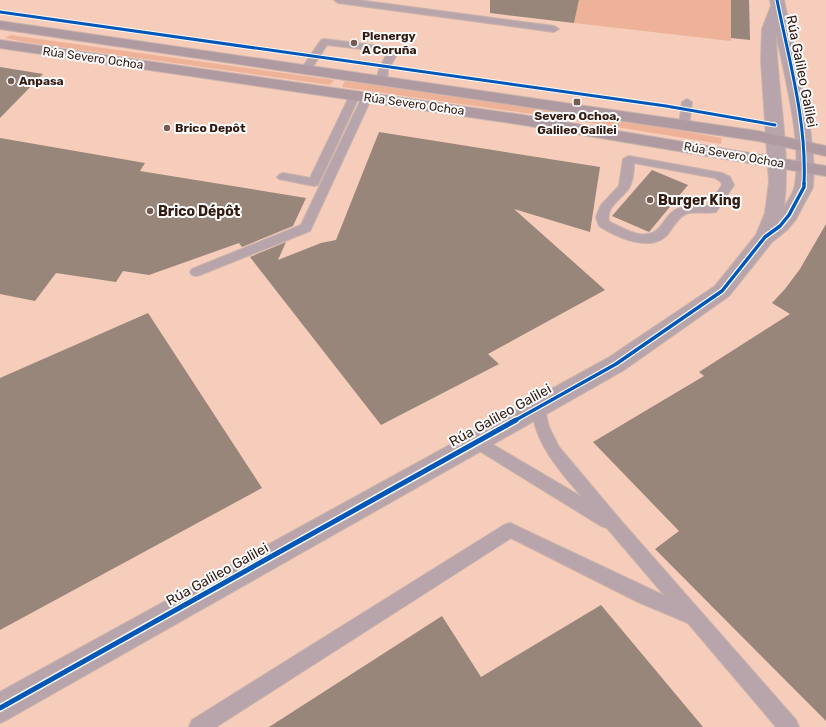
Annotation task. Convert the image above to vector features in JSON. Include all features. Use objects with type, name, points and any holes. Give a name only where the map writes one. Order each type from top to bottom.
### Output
[{"type":"main road","name":"Rúa Severo Ochoa","points":[[0,25],[684,125],[776,140],[826,151]]},
{"type":"main road","points":[[0,31],[134,49],[178,52]]},
{"type":"main road","name":"Rúa Severo Ochoa","points":[[0,44],[531,121],[826,171]]},
{"type":"street","name":"Rúa Galileo Galilei","points":[[765,237],[776,200],[778,162],[769,60],[769,29],[777,3]]},
{"type":"street","name":"Rúa Galileo Galilei","points":[[0,708],[538,406],[616,364],[722,291],[765,237],[780,226],[789,215],[802,194],[804,187],[805,167],[802,126],[784,30],[777,3]]},
{"type":"lane","points":[[338,0],[554,29]]},
{"type":"lane","points":[[304,70],[309,66],[324,42],[393,50],[394,51],[384,66],[381,75],[383,82]]},
{"type":"lane","points":[[314,182],[361,96]]},
{"type":"lane","points":[[196,272],[306,228],[324,190],[361,96]]},
{"type":"lane","points":[[684,125],[687,102]]},
{"type":"lane","points":[[629,159],[718,175],[726,180],[728,185],[721,198],[712,209],[703,211],[685,210],[680,212],[658,236],[651,239],[624,234],[608,227],[603,223],[602,219],[604,208],[624,187],[629,159]]},
{"type":"lane","points":[[284,177],[314,182],[324,190]]},
{"type":"lane","points":[[538,406],[542,428],[553,451],[617,528],[789,727]]},
{"type":"lane","points":[[476,441],[617,528]]},
{"type":"lane","points":[[199,727],[510,530],[644,596],[694,617]]},
{"type":"shaded area","points":[[0,0],[826,0],[826,727],[0,727]]},
{"type":"shaded area","points":[[579,0],[731,0],[731,41],[574,23]]},
{"type":"shaded area","points":[[10,35],[334,80],[330,85],[24,42],[5,38]]},
{"type":"shaded area","points":[[345,81],[644,124],[722,138],[721,144],[567,119],[342,87]]},
{"type":"building","points":[[490,0],[579,0],[574,23],[490,13]]},
{"type":"building","points":[[731,0],[749,0],[750,40],[731,38]]},
{"type":"building","points":[[0,67],[43,74],[0,118]]},
{"type":"building","points":[[379,132],[600,167],[590,232],[514,209],[605,290],[488,354],[499,364],[381,425],[250,257],[286,242],[278,260],[321,243],[336,240]]},
{"type":"building","name":"Brico Dépôt","points":[[0,138],[145,163],[140,171],[306,198],[293,226],[242,247],[239,243],[149,275],[123,271],[116,282],[56,273],[35,301],[0,294]]},
{"type":"building","name":"Burger King","points":[[652,170],[688,185],[649,232],[612,216]]},
{"type":"building","points":[[826,224],[826,721],[655,549],[679,531],[593,442],[704,376],[699,372],[790,314],[772,303],[800,269]]},
{"type":"building","points":[[148,313],[262,488],[0,630],[0,378]]},
{"type":"building","points":[[601,605],[703,727],[269,727],[442,616],[481,677]]},
{"type":"cycle path","points":[[0,708],[616,364],[722,291],[765,237],[780,226],[789,215],[804,187],[805,167],[802,126],[777,0]]},
{"type":"cycle path","points":[[0,12],[666,106],[775,125]]},
{"type":"place","name":"Plenergy A Coruña","points":[[354,43]]},
{"type":"place","name":"Anpasa","points":[[11,81]]},
{"type":"place","name":"Severo Ochoa, Galileo Galilei","points":[[577,102]]},
{"type":"place","name":"Brico Depôt","points":[[167,128]]},
{"type":"place","name":"Burger King","points":[[650,200]]},
{"type":"place","name":"Brico Dépôt","points":[[150,211]]}]
